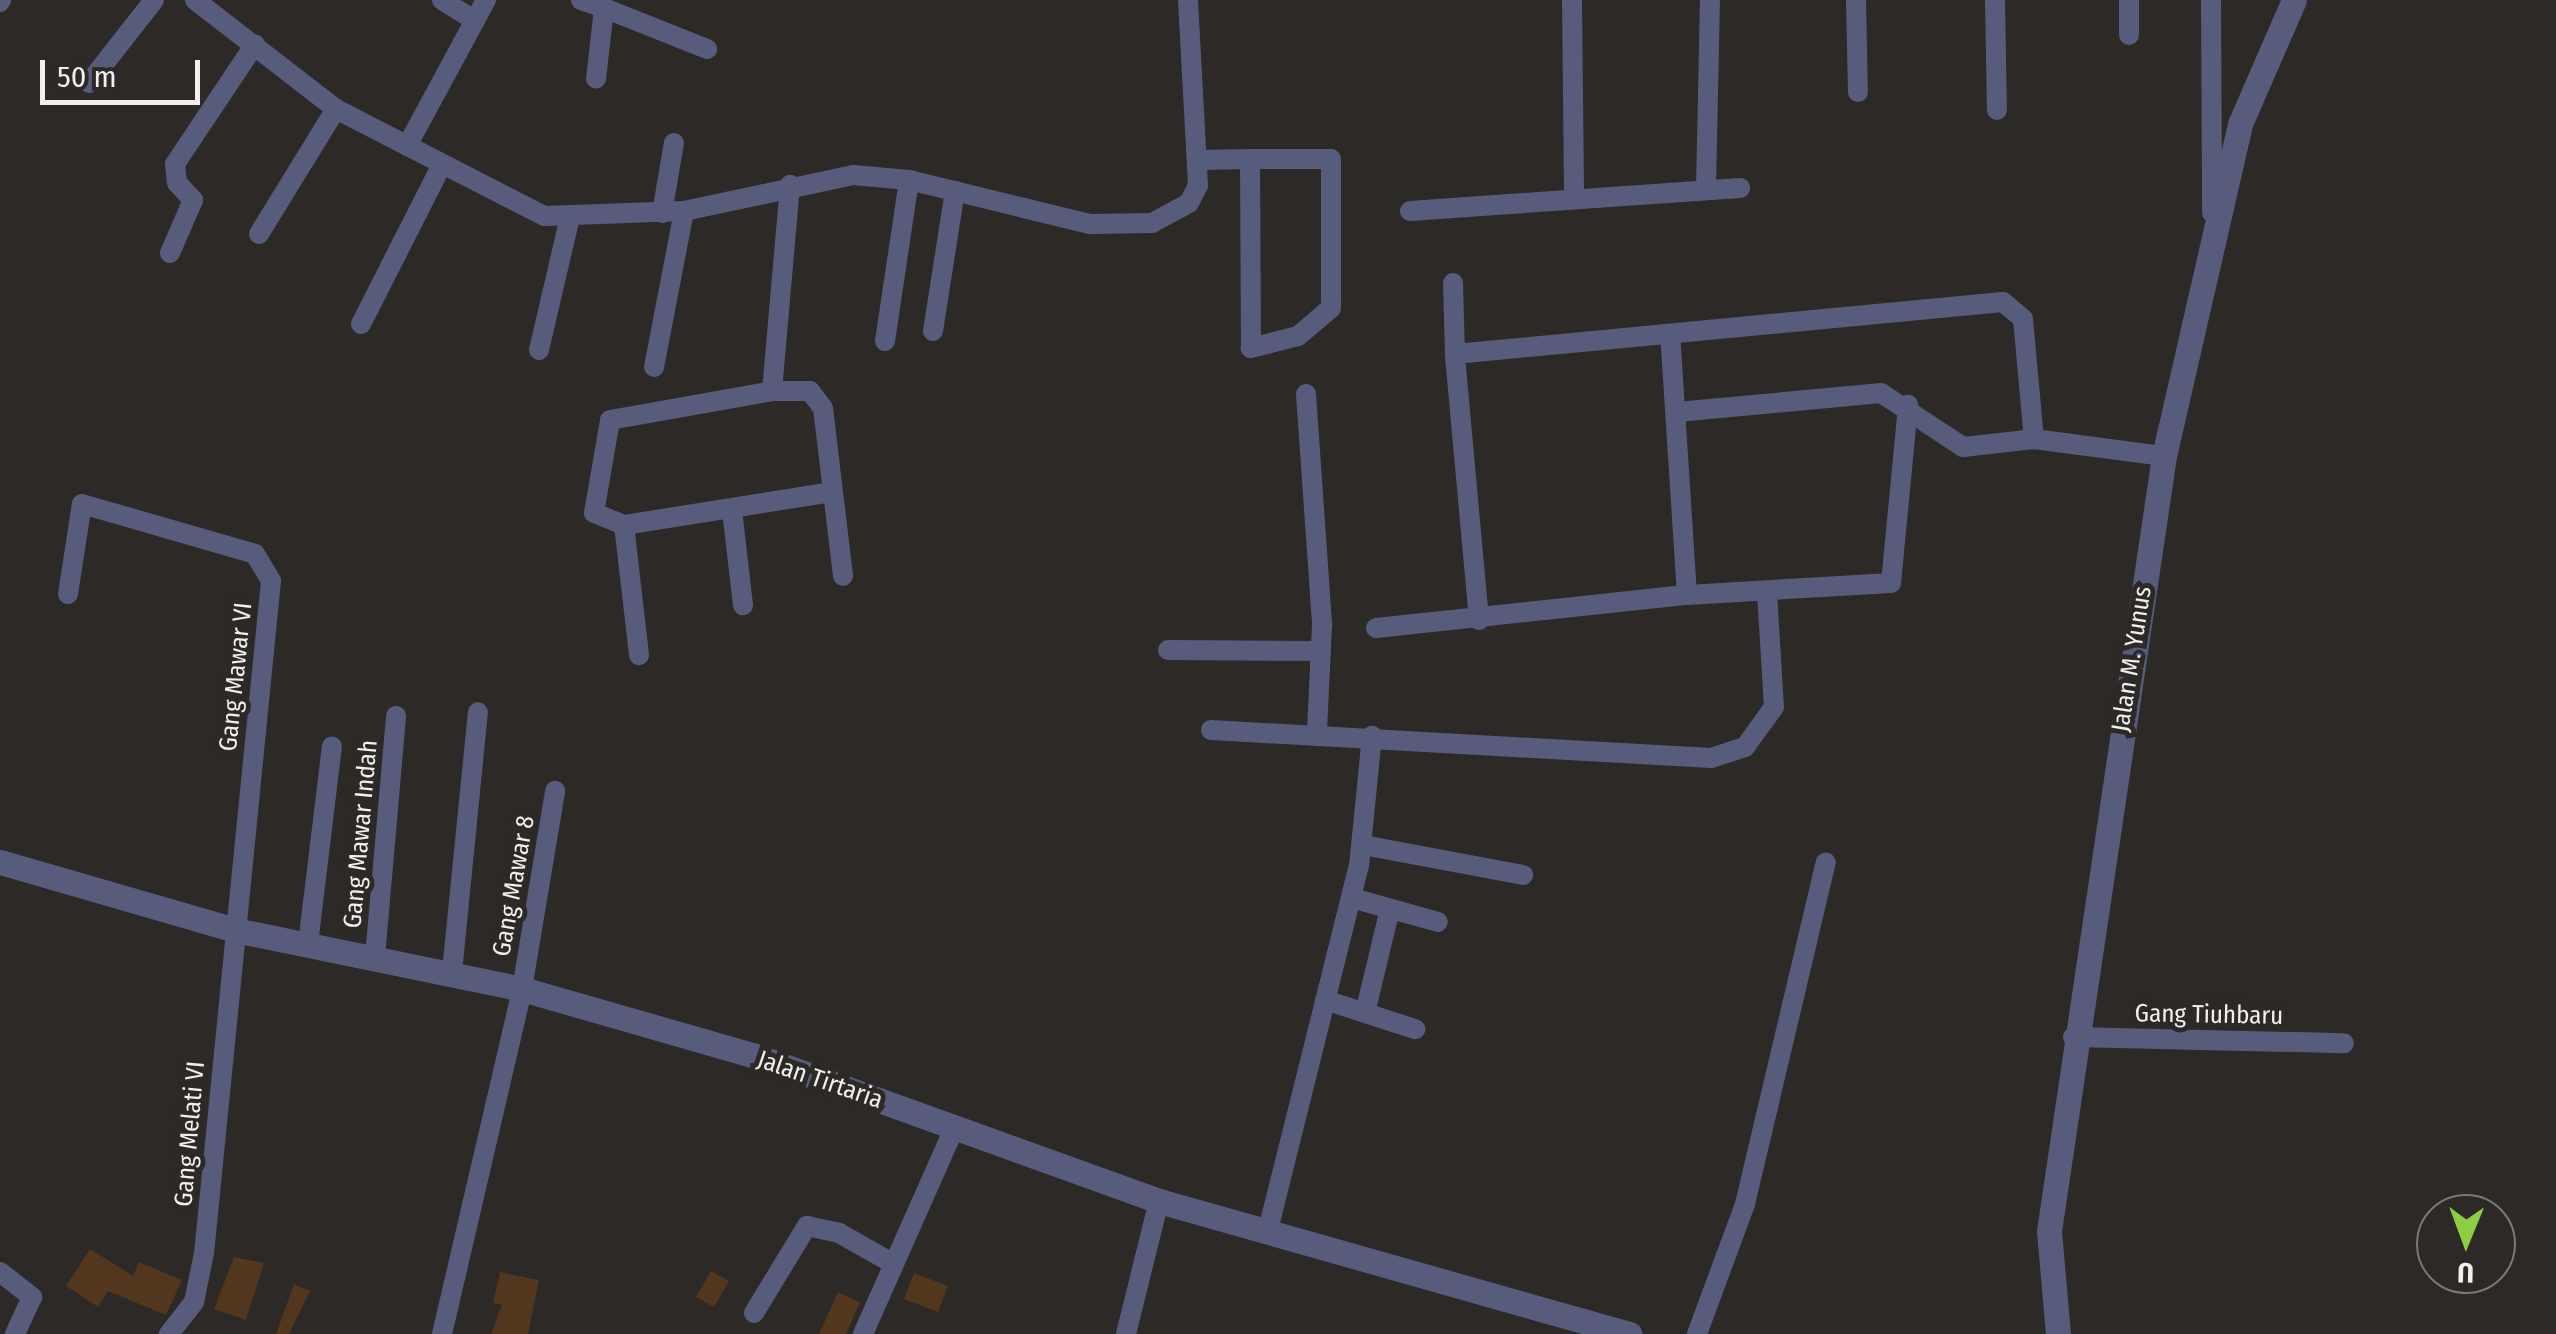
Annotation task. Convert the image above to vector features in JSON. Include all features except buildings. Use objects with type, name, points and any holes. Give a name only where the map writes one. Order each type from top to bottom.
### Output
[{"type":"street","points":[[89,83],[154,0]]},
{"type":"street","points":[[195,0],[336,109],[441,166],[569,221],[684,211],[790,185],[853,176],[909,180],[1090,224],[1152,223],[1188,203],[1201,160],[1188,0]]},
{"type":"street","points":[[442,0],[475,20]]},
{"type":"street","points":[[408,146],[486,0]]},
{"type":"street","points":[[581,0],[707,49]]},
{"type":"street","points":[[1572,0],[1574,198]]},
{"type":"street","points":[[1706,190],[1710,0]]},
{"type":"street","points":[[1856,0],[1858,92]]},
{"type":"street","points":[[1995,0],[1997,110]]},
{"type":"street","points":[[2128,35],[2129,0]]},
{"type":"street","points":[[2211,0],[2213,243]]},
{"type":"street","name":"Jalan M. Yunus","points":[[2058,1334],[2048,1231],[2073,1037],[2164,456],[2240,124],[2294,0]]},
{"type":"street","points":[[596,79],[604,8]]},
{"type":"street","points":[[170,253],[193,200],[177,183],[175,164],[255,44]]},
{"type":"street","points":[[259,234],[336,109]]},
{"type":"street","points":[[662,213],[674,143]]},
{"type":"street","points":[[1201,160],[1250,160],[1330,160],[1332,295],[1322,319],[1298,336],[1251,348],[1250,160]]},
{"type":"street","points":[[361,324],[441,166]]},
{"type":"street","points":[[885,341],[909,180]]},
{"type":"street","points":[[772,391],[790,185]]},
{"type":"street","points":[[1410,211],[1740,188]]},
{"type":"street","points":[[933,332],[955,191]]},
{"type":"street","points":[[654,367],[684,211]]},
{"type":"street","points":[[539,350],[569,221]]},
{"type":"street","points":[[1453,283],[1455,354],[1478,620]]},
{"type":"street","points":[[1455,354],[2014,305],[2023,319],[2034,439]]},
{"type":"street","points":[[1670,335],[1688,595]]},
{"type":"street","points":[[832,492],[624,525],[594,513],[610,420],[772,391],[810,392],[818,399],[832,492],[843,576]]},
{"type":"street","points":[[1677,412],[1881,393],[1908,404],[1954,445],[2034,439],[2164,456]]},
{"type":"street","points":[[1306,394],[1321,651],[1316,733]]},
{"type":"street","points":[[1376,628],[1688,595],[1891,582],[1908,404]]},
{"type":"street","name":"Gang Mawar VI","points":[[68,594],[82,504],[255,554],[269,570],[234,930]]},
{"type":"street","points":[[732,510],[743,605]]},
{"type":"street","points":[[624,525],[639,655]]},
{"type":"street","points":[[1211,730],[1372,736],[1711,758],[1744,748],[1774,707],[1767,592]]},
{"type":"street","points":[[1168,650],[1321,651]]},
{"type":"street","points":[[452,972],[478,712]]},
{"type":"street","name":"Gang Mawar Indah","points":[[375,957],[396,716]]},
{"type":"street","points":[[1267,1234],[1352,898],[1363,844],[1372,736]]},
{"type":"street","points":[[308,944],[332,746]]},
{"type":"street","name":"Gang Mawar 8","points":[[442,1334],[522,989],[556,790]]},
{"type":"street","points":[[1363,844],[1523,874]]},
{"type":"street","name":"Jalan Tirtaria","points":[[0,862],[234,930],[452,972],[762,1058],[1159,1201],[1630,1334]]},
{"type":"street","points":[[1697,1334],[1745,1204],[1826,862]]},
{"type":"street","points":[[1352,898],[1438,922]]},
{"type":"street","points":[[1366,1013],[1390,909]]},
{"type":"street","name":"Gang Melati VI","points":[[173,1333],[200,1280],[234,930]]},
{"type":"street","points":[[1326,1000],[1415,1029]]},
{"type":"street","name":"Gang Tiuhbaru","points":[[2073,1037],[2344,1043]]},
{"type":"street","points":[[863,1334],[954,1129]]},
{"type":"street","points":[[1126,1334],[1159,1201]]},
{"type":"street","points":[[754,1313],[807,1226],[839,1233],[892,1263]]},
{"type":"street","points":[[0,1272],[32,1296],[15,1334]]}]
